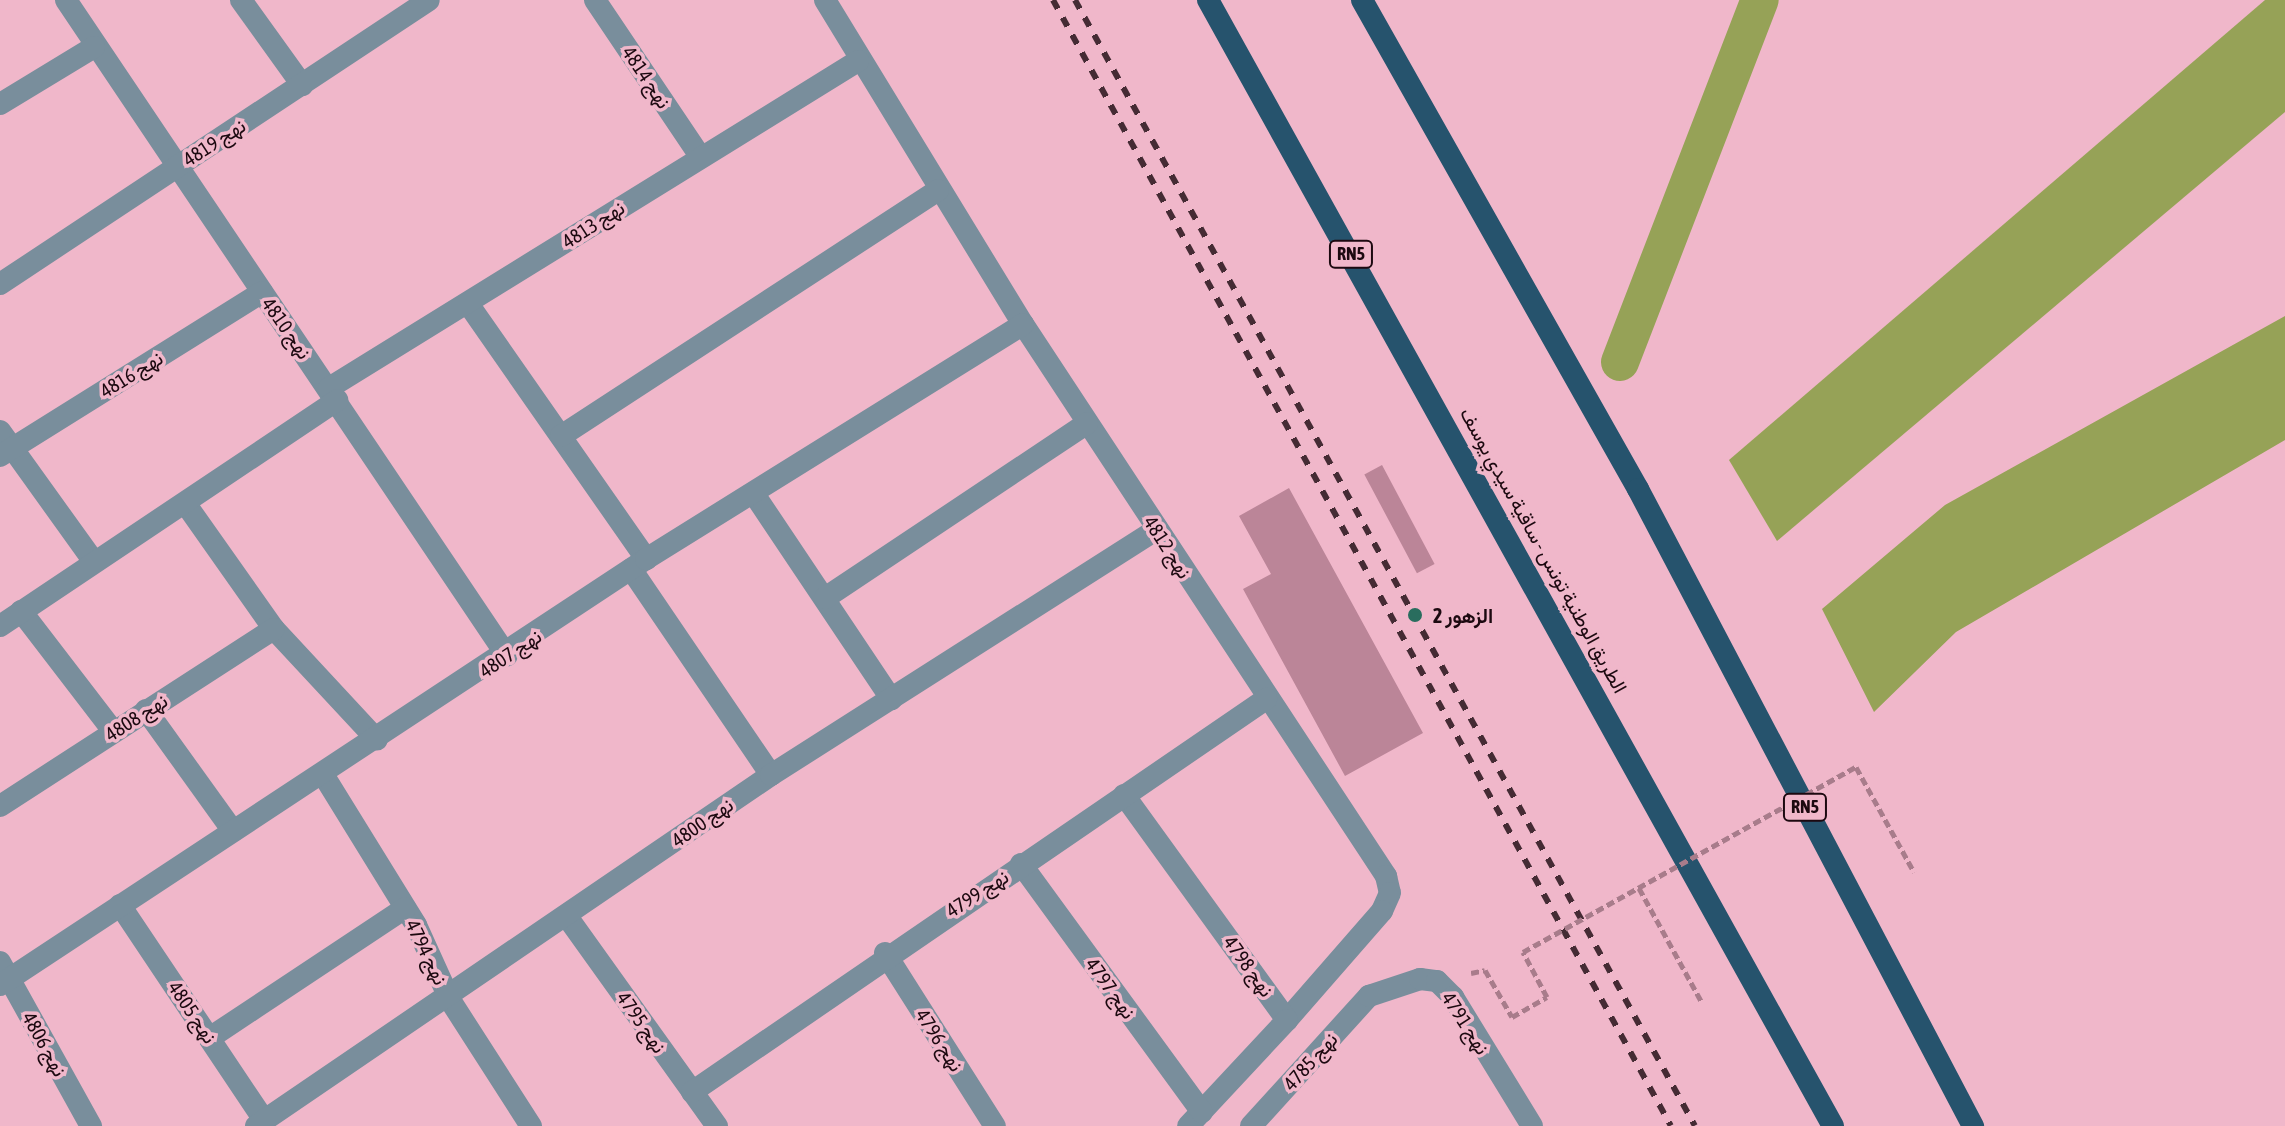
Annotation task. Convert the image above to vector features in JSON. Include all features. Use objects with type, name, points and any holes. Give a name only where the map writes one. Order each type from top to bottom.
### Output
[{"type":"highway","name":"الطريق الوطنية تونس - ساقية سيدي يوسف","points":[[1208,0],[1574,649],[1833,1126]]},
{"type":"highway","name":"RN5","points":[[1362,0],[1638,489],[1973,1126]]},
{"type":"street","name":"نهج 4810","points":[[66,0],[94,47],[179,164],[507,656]]},
{"type":"street","points":[[241,0],[302,85]]},
{"type":"street","name":"نهج 4814","points":[[595,0],[699,155]]},
{"type":"street","name":"نهج 4812","points":[[825,0],[858,61],[1023,324],[1390,886],[1382,911],[1287,1020]]},
{"type":"street","name":"نهج 4819","points":[[0,284],[302,85],[419,3]]},
{"type":"street","points":[[0,104],[94,47]]},
{"type":"street","name":"نهج 4813","points":[[0,626],[185,503],[333,394],[699,155],[858,61]]},
{"type":"street","points":[[561,436],[938,190]]},
{"type":"street","name":"نهج 4816","points":[[4,445],[262,292]]},
{"type":"street","points":[[469,305],[561,436],[771,775]]},
{"type":"street","name":"نهج 4807","points":[[3,976],[324,776],[507,656],[638,564],[1023,324]]},
{"type":"street","points":[[825,598],[1087,423]]},
{"type":"street","points":[[4,445],[94,562]]},
{"type":"street","points":[[754,494],[891,699]]},
{"type":"street","points":[[185,503],[274,629],[377,740]]},
{"type":"street","name":"نهج 4800","points":[[260,1123],[450,1000],[771,775],[1157,529]]},
{"type":"street","points":[[21,611],[113,731]]},
{"type":"street","name":"نهج 4808","points":[[0,806],[274,629]]},
{"type":"street","name":"نهج 4799","points":[[692,1092],[885,953],[1266,699]]},
{"type":"street","points":[[146,710],[233,831]]},
{"type":"street","name":"نهج 4794","points":[[324,776],[405,908],[450,1000],[531,1126]]},
{"type":"street","name":"نهج 4798","points":[[1124,795],[1287,1020]]},
{"type":"street","name":"نهج 4797","points":[[1021,864],[1195,1119]]},
{"type":"street","name":"نهج 4805","points":[[120,905],[211,1037],[260,1123]]},
{"type":"street","points":[[211,1037],[405,908]]},
{"type":"street","name":"نهج 4795","points":[[568,918],[717,1126]]},
{"type":"street","name":"نهج 4796","points":[[885,953],[995,1126]]},
{"type":"street","name":"نهج 4806","points":[[3,976],[85,1124]]},
{"type":"street","name":"نهج 4791","points":[[1369,996],[1395,982],[1437,981],[1532,1126]]},
{"type":"street","name":"نهج 4785","points":[[1251,1126],[1369,996]]},
{"type":"street","points":[[1195,1119],[1287,1020]]},
{"type":"path","points":[[1485,970],[1512,1017],[1547,997],[1523,952],[1856,767],[1914,872]]},
{"type":"path","points":[[1639,888],[1701,1001]]},
{"type":"shaded area","points":[[2265,0],[2285,0],[2285,112],[1777,541],[1729,460]]},
{"type":"shaded area","points":[[2285,316],[2285,440],[1956,632],[1874,712],[1822,609],[1945,505]]},
{"type":"building","points":[[1382,465],[1435,564],[1417,573],[1364,474]]},
{"type":"building","name":"الزهور 2","points":[[1289,488],[1423,733],[1345,776],[1243,589],[1271,574],[1239,516]]},
{"type":"waterway","points":[[1620,362],[1760,0]]},
{"type":"railway","points":[[1053,0],[1671,1126]]},
{"type":"railway","points":[[1075,0],[1695,1126]]},
{"type":"place","name":"الزهور 2","points":[[1415,615]]}]
